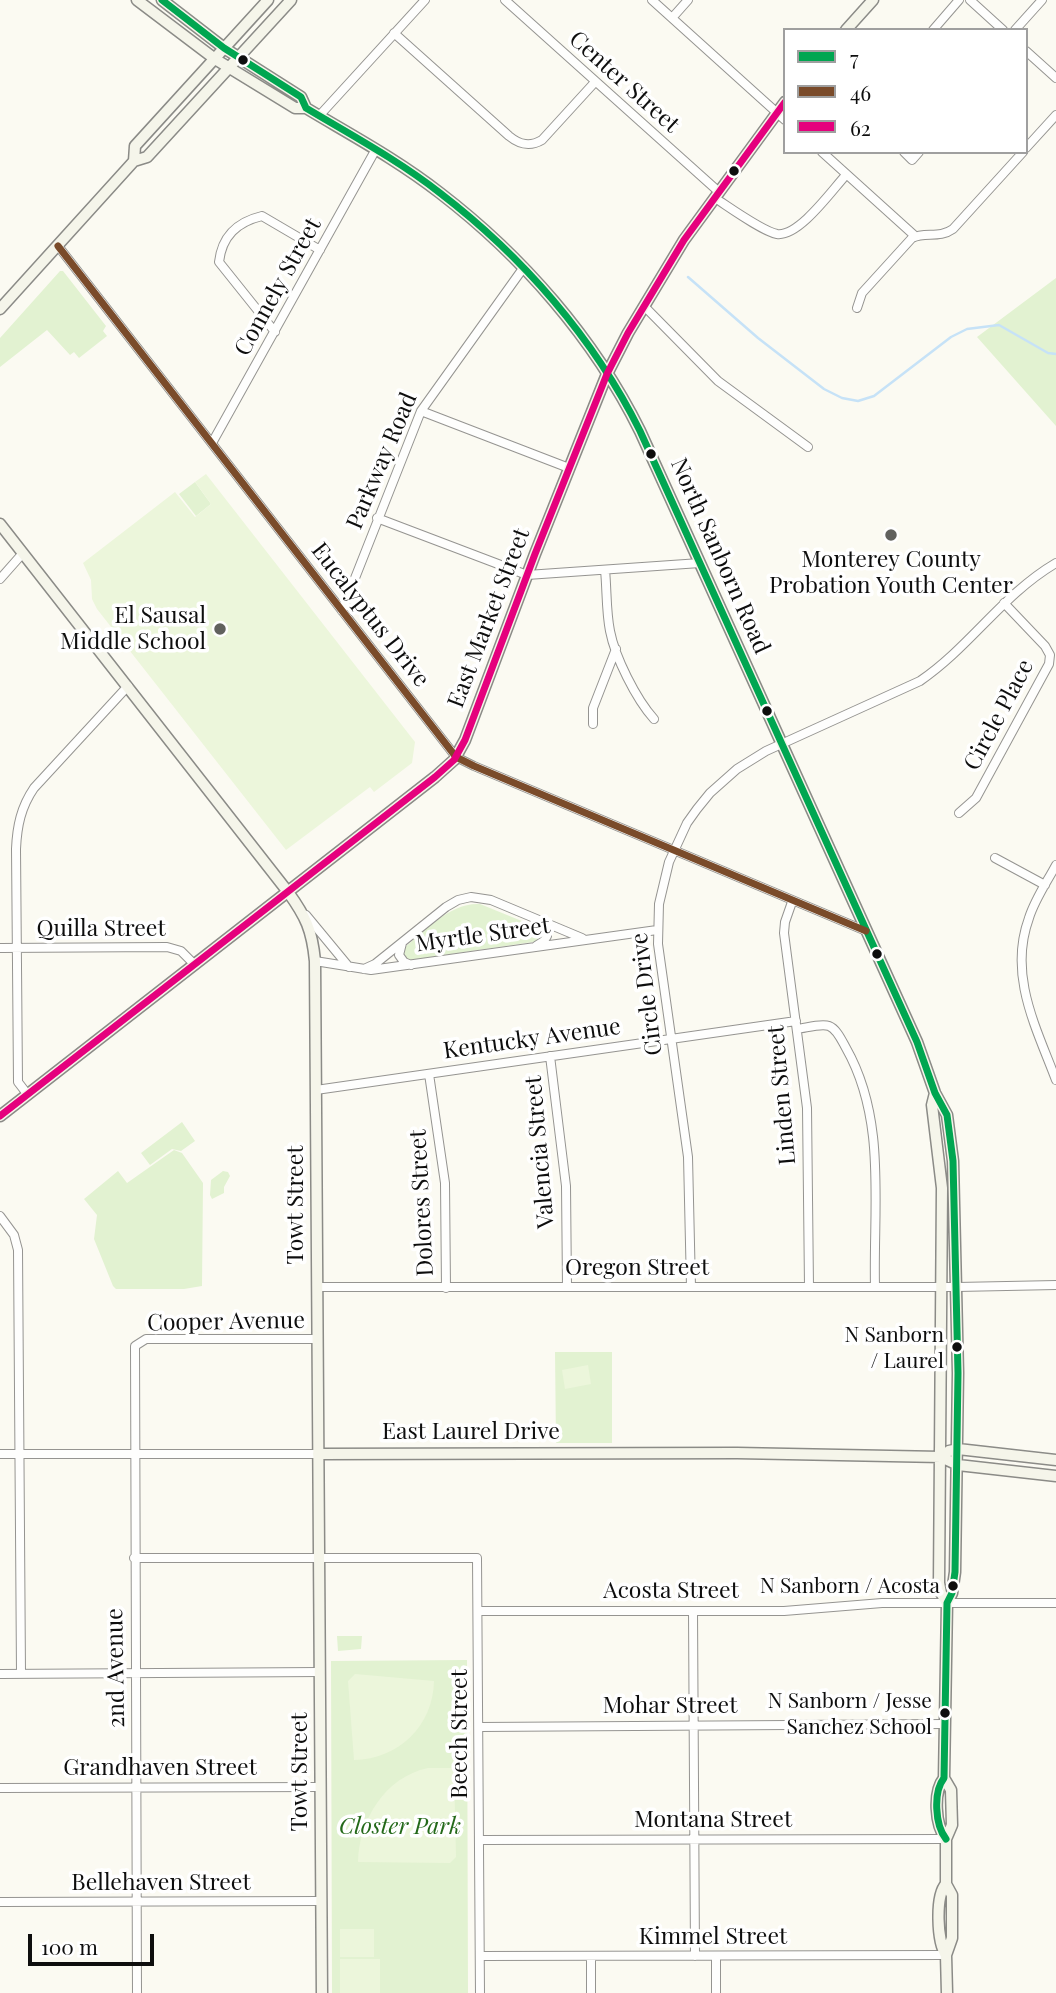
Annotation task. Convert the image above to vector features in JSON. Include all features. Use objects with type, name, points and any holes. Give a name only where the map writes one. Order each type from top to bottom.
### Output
[{"type":"main road","name":"North Sanborn Road","points":[[136,0],[229,69],[295,108],[306,107]]},
{"type":"main road","name":"North Sanborn Road","points":[[162,0],[224,48],[301,97],[306,107],[319,116],[376,149],[440,192],[524,267],[607,374],[640,431],[917,1042],[935,1093],[947,1115],[955,1189],[958,1465],[955,1580],[947,1603],[944,1778],[938,1790],[939,1825],[946,1839],[946,1884],[939,1895],[940,1941],[946,1955],[946,1992]]},
{"type":"main road","points":[[134,161],[135,146],[268,0]]},
{"type":"main road","points":[[0,309],[134,161],[147,157],[291,0]]},
{"type":"main road","points":[[848,28],[873,0]]},
{"type":"main road","name":"East Market Street","points":[[0,1116],[435,777],[456,757],[467,736],[527,575],[607,374],[684,240],[781,116]]},
{"type":"main road","name":"Towt Street","points":[[0,524],[288,892],[299,907],[312,934],[315,961],[322,1993]]},
{"type":"main road","name":"North Sanborn Road","points":[[935,1093],[932,1105],[942,1188],[939,1583],[947,1603]]},
{"type":"main road","points":[[958,1449],[1056,1460]]},
{"type":"main road","name":"East Laurel Drive","points":[[941,1457],[958,1449]]},
{"type":"main road","name":"East Laurel Drive","points":[[318,1454],[737,1453],[941,1457],[958,1465],[1056,1476]]},
{"type":"street","points":[[319,116],[425,0]]},
{"type":"street","name":"Center Street","points":[[505,0],[717,195],[765,229],[785,234],[799,227],[846,175]]},
{"type":"street","points":[[652,0],[781,116]]},
{"type":"street","points":[[672,18],[688,0]]},
{"type":"street","points":[[935,28],[960,0]]},
{"type":"street","points":[[970,0],[1001,28]]},
{"type":"street","points":[[1017,28],[1042,0]]},
{"type":"street","points":[[394,33],[521,144],[542,140],[594,82]]},
{"type":"street","points":[[1028,53],[1056,78]]},
{"type":"street","points":[[1028,146],[1056,116]]},
{"type":"street","name":"Connely Street","points":[[212,443],[376,149]]},
{"type":"street","points":[[824,154],[915,236],[940,235],[953,229],[1021,154]]},
{"type":"street","points":[[275,332],[219,262],[221,246],[243,221],[262,216],[320,250]]},
{"type":"street","points":[[857,309],[862,293],[915,236]]},
{"type":"street","name":"Eucalyptus Drive","points":[[58,246],[456,757],[674,852],[866,931]]},
{"type":"street","name":"Parkway Road","points":[[342,611],[421,411],[524,267]]},
{"type":"street","points":[[644,306],[718,381],[808,447]]},
{"type":"street","points":[[421,411],[569,468]]},
{"type":"street","points":[[377,518],[527,575],[700,563]]},
{"type":"street","points":[[0,579],[23,553]]},
{"type":"street","name":"Circle Drive","points":[[691,1287],[689,1172],[657,930],[661,891],[674,852],[691,817],[710,793],[748,761],[920,681],[941,665],[1004,603],[1056,563]]},
{"type":"street","points":[[605,570],[610,630],[616,649],[642,706],[654,719]]},
{"type":"street","name":"Circle Place","points":[[959,813],[976,798],[1049,664],[1050,655],[1047,649],[1004,603]]},
{"type":"street","points":[[593,724],[593,708],[616,649]]},
{"type":"street","points":[[28,1095],[18,1082],[16,840],[23,806],[34,788],[128,686]]},
{"type":"street","points":[[995,858],[1045,886]]},
{"type":"street","points":[[1056,864],[1026,928],[1020,967],[1027,1001],[1056,1080]]},
{"type":"street","points":[[362,970],[371,966],[451,904],[471,897],[491,900],[576,937],[589,939]]},
{"type":"street","name":"Linden Street","points":[[792,902],[784,933],[805,1083],[808,1133],[808,1287]]},
{"type":"street","points":[[299,907],[349,967]]},
{"type":"street","points":[[533,947],[541,944],[547,936],[545,928],[539,922]]},
{"type":"street","name":"Myrtle Street","points":[[315,961],[362,970],[657,930]]},
{"type":"street","points":[[404,940],[399,955],[404,962],[412,965]]},
{"type":"street","name":"Quilla Street","points":[[0,948],[167,947],[181,951],[195,965]]},
{"type":"street","name":"Kentucky Avenue","points":[[316,1090],[672,1039],[797,1025],[824,1025],[834,1029],[854,1064],[871,1115],[875,1149],[876,1286]]},
{"type":"street","name":"Valencia Street","points":[[550,1056],[566,1186],[567,1287]]},
{"type":"street","name":"Dolores Street","points":[[429,1074],[444,1183],[446,1288]]},
{"type":"street","points":[[0,1216],[14,1235],[18,1250],[21,1673]]},
{"type":"street","name":"Oregon Street","points":[[317,1287],[1056,1285]]},
{"type":"street","name":"Cooper Avenue","points":[[136,1343],[146,1339],[317,1339]]},
{"type":"street","name":"2nd Avenue","points":[[136,1343],[134,1558],[137,1993]]},
{"type":"street","name":"East Laurel Drive","points":[[0,1454],[318,1454]]},
{"type":"street","points":[[134,1558],[320,1558]]},
{"type":"street","name":"Beech Street","points":[[320,1558],[477,1558],[480,1993]]},
{"type":"street","name":"Acosta Street","points":[[478,1611],[801,1610],[874,1603],[1056,1603]]},
{"type":"street","points":[[693,1611],[695,1956]]},
{"type":"street","points":[[0,1674],[320,1672]]},
{"type":"street","name":"Mohar Street","points":[[480,1727],[944,1724]]},
{"type":"street","name":"Grandhaven Street","points":[[0,1788],[321,1787]]},
{"type":"street","name":"Montana Street","points":[[480,1840],[946,1839]]},
{"type":"street","name":"Bellehaven Street","points":[[0,1902],[322,1901]]},
{"type":"street","name":"Kimmel Street","points":[[480,1956],[946,1955]]},
{"type":"street","points":[[591,1957],[591,1993]]},
{"type":"street","points":[[716,1957],[716,1993]]},
{"type":"green space","points":[[60,271],[63,271],[106,326],[103,331],[107,336],[79,358],[74,352],[70,355],[47,330],[0,367],[0,338]]},
{"type":"green space","points":[[1056,278],[1056,426],[977,337]]},
{"type":"green space","points":[[206,474],[415,742],[412,763],[374,792],[370,787],[286,850],[97,609],[92,599],[91,580],[83,563],[175,492],[195,517],[211,504],[195,482]]},
{"type":"green space","points":[[195,482],[211,504],[196,516],[179,494]]},
{"type":"green space","points":[[480,904],[539,928],[543,936],[539,941],[411,960],[402,953],[405,947],[430,925],[449,912],[459,907]]},
{"type":"green space","points":[[182,1122],[195,1141],[181,1151],[172,1149],[150,1165],[141,1153]]},
{"type":"green space","points":[[174,1150],[182,1153],[203,1183],[202,1286],[184,1289],[116,1289],[94,1239],[97,1215],[84,1199],[118,1171],[127,1183]]},
{"type":"green space","points":[[223,1171],[230,1176],[224,1193],[212,1199],[211,1180]]},
{"type":"green space","points":[[555,1352],[612,1352],[612,1443],[556,1443]]},
{"type":"green space","points":[[588,1365],[591,1384],[565,1389],[562,1370]]},
{"type":"green space","points":[[337,1636],[362,1636],[361,1649],[338,1651]]},
{"type":"green space","name":"Closter Park","points":[[467,1660],[468,1993],[332,1993],[331,1661]]},
{"type":"green space","points":[[355,1674],[434,1681],[427,1712],[410,1737],[385,1754],[354,1760],[348,1681]]},
{"type":"green space","points":[[428,1768],[454,1768],[456,1857],[450,1863],[358,1862],[363,1831],[377,1803],[399,1781]]},
{"type":"green space","points":[[340,1929],[374,1929],[374,1957],[340,1957]]},
{"type":"green space","points":[[340,1959],[380,1959],[380,1993],[340,1993]]},
{"type":"waterway","points":[[688,277],[758,338],[824,389],[842,398],[858,401],[874,396],[951,337],[967,329],[999,325],[1048,353],[1056,354]]},
{"type":"transit line","name":"7","points":[[162,0],[224,48],[301,97],[306,108],[391,159],[440,193],[527,271],[578,331],[601,363],[640,431],[917,1042],[935,1093],[947,1115],[953,1161],[958,1373],[955,1572],[952,1593],[947,1603],[944,1778],[937,1800],[940,1826],[946,1839]]},
{"type":"transit line","name":"62","points":[[0,1116],[454,760],[465,740],[607,374],[628,333],[684,240],[783,105]]},
{"type":"transit line","name":"46","points":[[58,246],[456,757],[866,931]]},
{"type":"place","name":"Monterey County Probation Youth Center","points":[[891,535]]},
{"type":"place","name":"El Sausal Middle School","points":[[220,629]]},
{"type":"place","name":"N Sanborn / Laurel","points":[[957,1347]]},
{"type":"place","name":"N Sanborn / Acosta","points":[[953,1586]]},
{"type":"place","name":"N Sanborn / Jesse Sanchez School","points":[[945,1713]]}]
